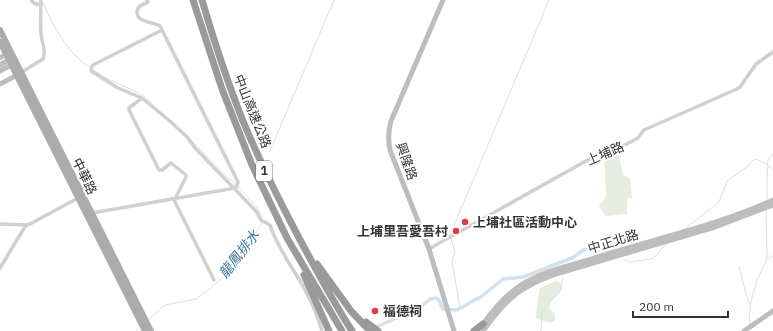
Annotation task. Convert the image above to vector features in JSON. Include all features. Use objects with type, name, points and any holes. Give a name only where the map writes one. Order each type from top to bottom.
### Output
[{"type":"highway","name":"中山高速公路","points":[[193,0],[222,89],[252,165],[288,238],[342,331]]},
{"type":"highway","name":"中山高速公路","points":[[202,0],[219,56],[243,121],[270,183],[298,238],[336,306],[352,331]]},
{"type":"highway","points":[[288,238],[294,257],[306,279],[328,331]]},
{"type":"highway","points":[[298,238],[303,241],[328,280],[351,311],[370,331]]},
{"type":"highway","points":[[347,304],[378,331]]},
{"type":"highway","points":[[474,331],[483,327]]},
{"type":"main road","name":"中華路","points":[[0,30],[10,58]]},
{"type":"main road","name":"中華路","points":[[0,42],[19,74],[146,331]]},
{"type":"main road","name":"中華路","points":[[89,214],[151,331]]},
{"type":"street","points":[[0,84],[19,74],[43,59],[45,56],[45,48],[41,34],[41,3],[35,4],[31,0]]},
{"type":"street","points":[[147,0],[148,2],[138,7],[138,16],[140,19],[158,25],[162,30],[238,182],[235,188]]},
{"type":"street","name":"興隆路","points":[[444,0],[391,121],[388,134],[390,150],[429,250],[454,331]]},
{"type":"street","points":[[162,30],[95,64],[91,71],[118,88],[142,98],[171,122],[235,188],[256,211],[261,220],[270,225],[292,269],[305,290],[318,318],[322,331]]},
{"type":"street","name":"上埔路","points":[[429,250],[604,151],[623,146],[638,138],[644,130],[737,89],[756,64],[773,52]]},
{"type":"street","points":[[0,65],[10,58]]},
{"type":"street","points":[[0,71],[10,58]]},
{"type":"street","points":[[142,98],[129,108],[129,110],[159,170],[162,170],[172,162],[186,176],[175,202],[214,280]]},
{"type":"street","points":[[89,214],[235,188]]},
{"type":"street","points":[[0,224],[30,224],[80,196]]},
{"type":"street","name":"中正北路","points":[[478,331],[483,327],[492,312],[506,296],[520,285],[537,277],[619,250],[675,235],[773,204]]},
{"type":"street","points":[[0,268],[26,225]]},
{"type":"street","points":[[745,331],[773,311]]},
{"type":"shaded area","points":[[614,149],[619,155],[623,175],[630,179],[632,198],[627,198],[627,214],[606,216],[599,206],[606,197],[604,153]]},
{"type":"shaded area","points":[[556,281],[562,286],[562,289],[551,302],[549,307],[555,315],[554,321],[548,322],[536,318],[540,288]]},
{"type":"waterway","points":[[270,151],[334,0]]},
{"type":"waterway","points":[[450,235],[549,0]]},
{"type":"waterway","points":[[43,2],[52,21],[71,51],[84,64],[91,68]]},
{"type":"waterway","points":[[93,70],[108,79],[143,95],[154,106]]},
{"type":"waterway","points":[[190,139],[236,185]]},
{"type":"waterway","points":[[767,200],[768,160],[773,154]]},
{"type":"waterway","points":[[687,227],[719,202],[727,181],[748,166],[751,162],[756,159],[773,169]]},
{"type":"waterway","name":"龍鳳排水","points":[[238,187],[256,207],[262,219]]},
{"type":"waterway","points":[[750,324],[749,317],[751,301],[757,280],[767,259],[766,209]]},
{"type":"waterway","name":"龍鳳排水","points":[[149,319],[165,305],[196,299],[210,289],[223,277],[238,259],[247,243],[262,225],[262,222]]},
{"type":"waterway","points":[[451,238],[455,253],[452,261],[460,308]]},
{"type":"waterway","points":[[624,259],[630,262],[651,259],[669,243]]},
{"type":"waterway","points":[[378,326],[418,309],[430,299],[436,298],[439,300],[443,309],[457,310],[482,296],[503,279],[523,277],[572,258],[585,249],[605,249]]},
{"type":"waterway","points":[[768,259],[773,256]]},
{"type":"waterway","points":[[739,266],[750,306]]},
{"type":"waterway","points":[[541,331],[542,311],[549,301],[560,292],[563,278]]},
{"type":"place","name":"上埔社區活動中心","points":[[465,222]]},
{"type":"place","name":"上埔里吾愛吾村","points":[[456,231]]},
{"type":"place","name":"福德祠","points":[[375,311]]}]
